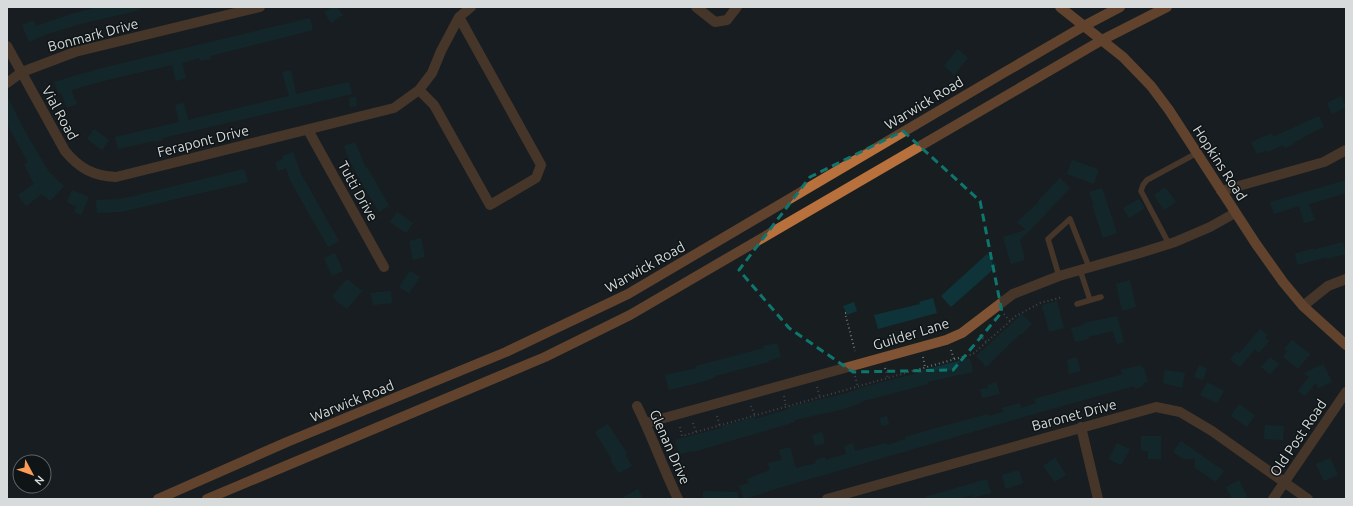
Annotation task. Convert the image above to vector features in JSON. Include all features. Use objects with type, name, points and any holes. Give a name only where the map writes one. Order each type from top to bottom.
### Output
[{"type":"main road","name":"Hopkins Road","points":[[1060,7],[1122,57],[1151,86],[1169,110],[1235,213],[1272,267],[1303,306],[1346,345]]},
{"type":"main road","name":"Warwick Road","points":[[158,499],[287,442],[500,355],[628,294],[1084,26],[1120,7]]},
{"type":"main road","points":[[207,499],[546,357],[594,334],[650,303],[1102,40],[1167,7]]},
{"type":"street","name":"Bonmark Drive","points":[[7,83],[22,72],[75,52],[260,7]]},
{"type":"street","points":[[419,90],[434,105],[490,205],[536,178],[541,165],[459,17],[471,7]]},
{"type":"street","points":[[696,7],[715,22],[727,20],[737,7]]},
{"type":"street","name":"Ferapont Drive","points":[[106,176],[116,177],[394,108],[419,90],[432,73],[441,51],[459,17]]},
{"type":"street","name":"Vial Road","points":[[7,46],[65,151],[75,163],[89,171],[106,176]]},
{"type":"street","name":"Tutti Drive","points":[[308,130],[384,267]]},
{"type":"street","points":[[1221,191],[1324,162],[1346,150]]},
{"type":"street","name":"Guilder Lane","points":[[646,424],[946,340],[962,333],[1013,294],[1059,276],[1169,244],[1210,227],[1235,213]]},
{"type":"street","points":[[1303,306],[1328,286],[1346,279]]},
{"type":"street","name":"Old Post Road","points":[[1272,499],[1346,392]]},
{"type":"street","name":"Glenan Drive","points":[[637,406],[678,499]]},
{"type":"street","name":"Baronet Drive","points":[[827,499],[839,497],[1156,407],[1180,412],[1212,431],[1308,499]]},
{"type":"street","points":[[1081,428],[1098,499]]},
{"type":"lane","points":[[1169,244],[1142,192],[1143,186],[1147,180],[1197,153]]},
{"type":"lane","points":[[1059,276],[1048,239],[1070,219],[1084,269],[1090,300]]},
{"type":"lane","points":[[1077,304],[1100,297]]},
{"type":"path","points":[[680,427],[682,436],[973,354],[1016,316],[1040,303],[1063,297]]},
{"type":"path","points":[[846,313],[855,351]]},
{"type":"path","points":[[1004,314],[1010,321]]},
{"type":"path","points":[[980,335],[987,343]]},
{"type":"path","points":[[951,350],[954,359]]},
{"type":"path","points":[[923,358],[925,367]]},
{"type":"path","points":[[885,368],[888,378]]},
{"type":"path","points":[[856,376],[858,387]]},
{"type":"path","points":[[817,387],[820,398]]},
{"type":"path","points":[[784,396],[786,407]]},
{"type":"path","points":[[751,406],[755,416]]},
{"type":"path","points":[[717,416],[720,426]]},
{"type":"path","points":[[693,423],[696,432]]},
{"type":"highlighted area","points":[[903,131],[980,201],[1002,312],[953,370],[853,372],[789,328],[739,270],[810,177]]},
{"type":"building","points":[[98,7],[140,7],[140,10],[80,24],[45,35],[29,42],[22,25],[34,20],[36,26],[71,14]]},
{"type":"building","points":[[332,7],[337,7],[343,15],[331,23],[324,12]]},
{"type":"building","points":[[310,18],[313,30],[210,56],[211,59],[200,61],[199,58],[182,63],[186,78],[176,81],[172,65],[115,78],[71,90],[77,104],[67,108],[61,93],[59,94],[54,82],[98,69]]},
{"type":"building","points":[[958,49],[968,58],[954,75],[944,66]]},
{"type":"building","points":[[291,70],[296,94],[349,82],[352,94],[162,138],[163,140],[118,149],[115,137],[179,122],[175,105],[184,103],[188,120],[289,96],[282,72]]},
{"type":"building","points":[[7,96],[23,128],[49,172],[64,186],[50,201],[42,194],[26,206],[18,195],[34,184],[24,164],[28,162],[7,124]]},
{"type":"building","points":[[1341,96],[1346,107],[1332,114],[1327,103]]},
{"type":"building","points":[[356,97],[357,106],[350,107],[349,98]]},
{"type":"building","points":[[1319,116],[1324,127],[1285,148],[1283,145],[1268,152],[1267,150],[1257,154],[1251,142],[1272,133],[1273,137]]},
{"type":"building","points":[[94,129],[109,140],[102,150],[87,139]]},
{"type":"building","points":[[355,142],[366,168],[367,167],[389,206],[379,212],[351,164],[344,146]]},
{"type":"building","points":[[293,152],[301,174],[339,241],[328,247],[290,180],[286,168],[278,171],[275,162],[283,159],[282,156]]},
{"type":"building","points":[[1072,160],[1097,169],[1098,172],[1094,184],[1067,174]]},
{"type":"building","points":[[244,169],[248,182],[121,212],[97,213],[96,200],[121,199]]},
{"type":"building","points":[[1060,178],[1070,188],[1020,240],[1025,260],[1011,264],[1003,237],[1026,230],[1017,222],[1039,202],[1038,201]]},
{"type":"building","points":[[1343,181],[1346,182],[1346,193],[1309,204],[1315,220],[1304,223],[1299,206],[1274,214],[1270,202]]},
{"type":"building","points":[[1165,187],[1176,202],[1164,210],[1154,195]]},
{"type":"building","points":[[1102,188],[1117,233],[1103,238],[1089,192]]},
{"type":"building","points":[[72,190],[89,197],[81,215],[74,212],[77,207],[67,202]]},
{"type":"building","points":[[1139,199],[1145,208],[1129,218],[1123,208]]},
{"type":"building","points":[[397,212],[413,223],[406,233],[390,222]]},
{"type":"building","points":[[421,238],[425,257],[413,260],[409,241]]},
{"type":"building","points":[[1343,242],[1346,254],[1327,259],[1327,257],[1298,265],[1295,254],[1313,248],[1313,250]]},
{"type":"building","points":[[335,253],[343,271],[332,276],[324,258]]},
{"type":"building","points":[[987,254],[997,265],[951,307],[941,296]]},
{"type":"building","points":[[410,271],[420,277],[409,293],[399,287]]},
{"type":"building","points":[[347,279],[362,291],[347,309],[333,298],[333,295]]},
{"type":"building","points":[[1130,280],[1136,307],[1122,311],[1116,284]]},
{"type":"building","points":[[391,291],[392,303],[373,305],[371,293]]},
{"type":"building","points":[[933,298],[937,313],[878,329],[874,315],[920,304],[919,302]]},
{"type":"building","points":[[1057,301],[1064,328],[1049,332],[1042,305]]},
{"type":"building","points":[[854,302],[857,311],[847,315],[843,306]]},
{"type":"building","points":[[1022,314],[1032,324],[986,367],[976,356]]},
{"type":"building","points":[[1117,316],[1124,342],[1117,344],[1113,331],[1075,342],[1071,328],[1084,325],[1084,323]]},
{"type":"building","points":[[1260,329],[1267,335],[1265,338],[1269,341],[1259,353],[1255,349],[1240,367],[1230,359],[1237,351],[1239,354]]},
{"type":"building","points":[[1292,340],[1310,354],[1298,369],[1283,357],[1287,351],[1284,349]]},
{"type":"building","points":[[777,343],[781,357],[768,361],[769,362],[715,376],[702,382],[669,390],[665,375],[697,368],[696,366],[764,348],[763,346]]},
{"type":"building","points":[[1076,357],[1081,371],[1069,374],[1067,360]]},
{"type":"building","points":[[1270,357],[1279,364],[1270,374],[1261,367]]},
{"type":"building","points":[[970,358],[973,372],[927,382],[928,384],[860,402],[861,403],[840,410],[794,420],[795,422],[693,452],[679,454],[675,440],[722,428],[722,426],[755,417],[755,419],[789,409],[788,407],[843,394],[923,370]]},
{"type":"building","points":[[1323,364],[1332,382],[1318,388],[1316,383],[1305,396],[1298,391],[1309,377],[1304,373]]},
{"type":"building","points":[[1141,365],[1142,368],[1144,368],[1148,382],[1143,383],[1143,386],[1135,389],[1134,386],[1034,414],[775,489],[746,499],[744,499],[739,486],[749,483],[747,479],[770,470],[768,463],[782,460],[779,450],[790,447],[796,468],[816,463],[815,460],[825,457],[826,460],[846,454],[844,446],[853,443],[855,451],[886,443],[887,445],[891,444],[905,439],[905,437],[932,429],[988,414],[989,416],[1003,412],[1002,408],[1020,403],[1021,408],[1036,403],[1034,399],[1123,374],[1121,370]]},
{"type":"building","points":[[1199,365],[1207,369],[1203,380],[1194,377]]},
{"type":"building","points":[[1165,370],[1185,373],[1182,388],[1163,383]]},
{"type":"building","points":[[996,382],[1000,394],[982,398],[980,389],[988,388],[987,385]]},
{"type":"building","points":[[1207,382],[1224,391],[1217,403],[1200,395]]},
{"type":"building","points":[[1239,404],[1255,415],[1247,427],[1231,416]]},
{"type":"building","points":[[887,416],[889,424],[882,426],[879,418]]},
{"type":"building","points":[[608,424],[627,453],[625,454],[632,466],[619,473],[595,432]]},
{"type":"building","points":[[1265,425],[1284,426],[1283,440],[1264,439]]},
{"type":"building","points":[[822,432],[825,443],[815,446],[812,435]]},
{"type":"building","points":[[1141,436],[1161,436],[1161,459],[1148,459],[1148,451],[1141,451]]},
{"type":"building","points":[[1181,441],[1224,471],[1216,482],[1195,468],[1195,459],[1183,459],[1173,452]]},
{"type":"building","points":[[1117,443],[1130,449],[1121,465],[1109,459]]},
{"type":"building","points":[[1055,458],[1066,475],[1055,482],[1043,466]]},
{"type":"building","points":[[1330,458],[1338,475],[1324,481],[1316,464]]},
{"type":"building","points":[[1019,470],[1023,483],[1006,489],[1002,475]]},
{"type":"building","points":[[987,479],[991,493],[973,498],[972,495],[959,499],[925,499],[925,497]]},
{"type":"building","points":[[1239,480],[1248,499],[1232,499],[1226,487]]},
{"type":"building","points":[[638,489],[643,499],[620,499]]},
{"type":"building","points":[[703,491],[738,492],[738,499],[703,499]]}]
